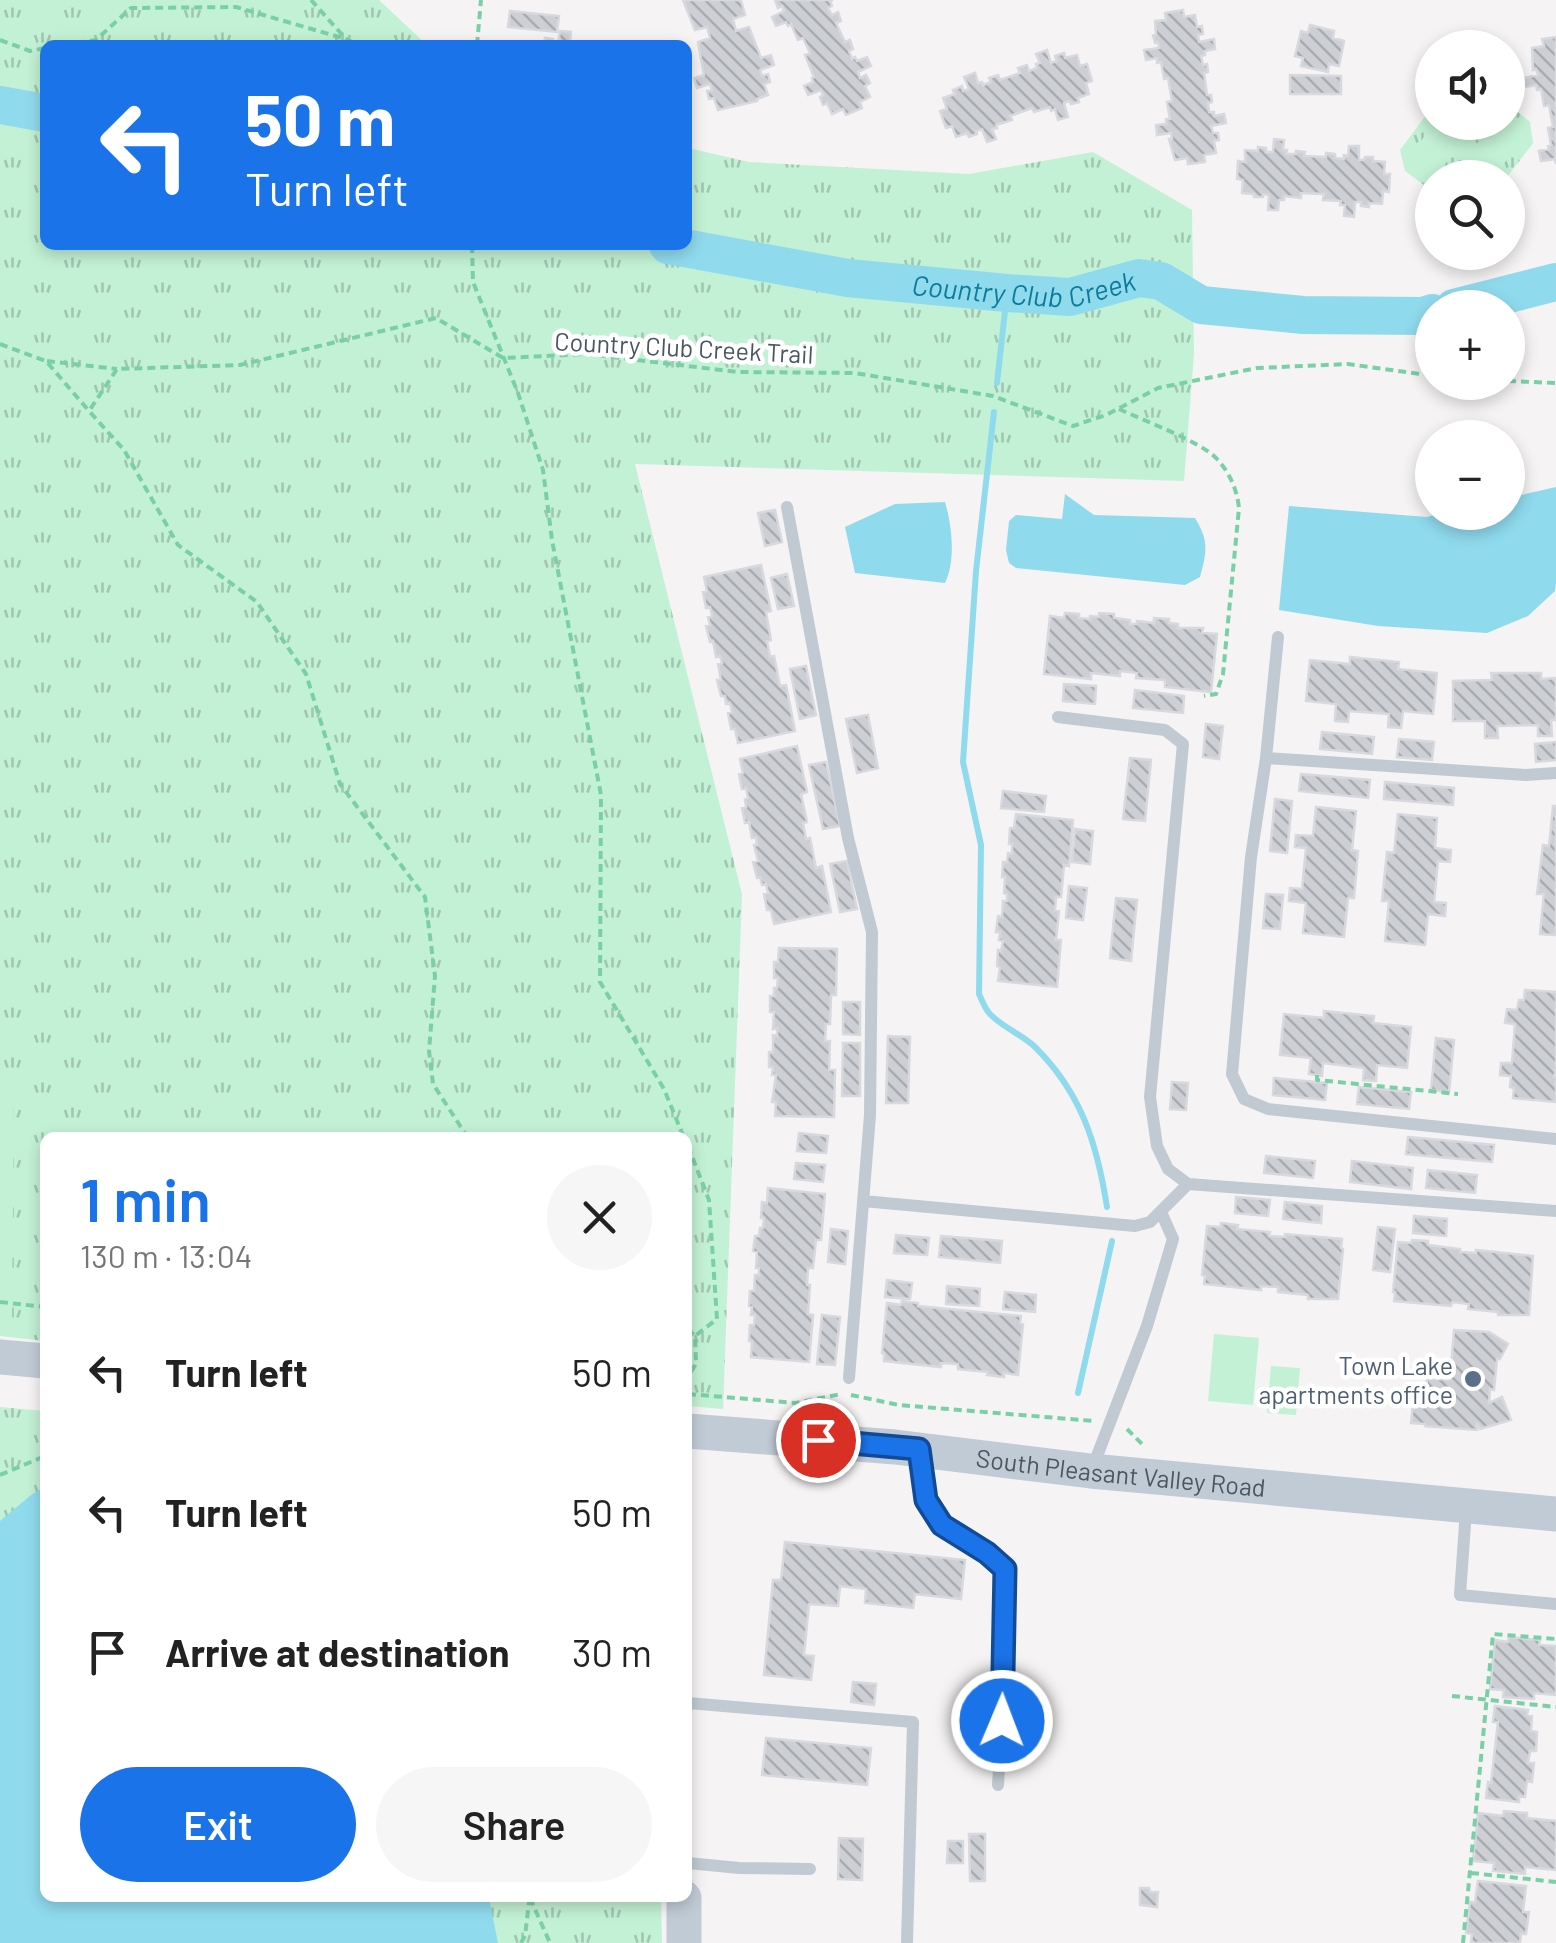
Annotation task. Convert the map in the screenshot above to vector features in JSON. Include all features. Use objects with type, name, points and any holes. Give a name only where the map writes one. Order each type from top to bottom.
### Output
[{"type":"main road","points":[[0,1357],[40,1361]]},
{"type":"main road","name":"South Pleasant Valley Road","points":[[692,1431],[919,1449],[1091,1471],[1556,1514]]},
{"type":"main road","points":[[684,1902],[684,1943]]},
{"type":"lane","points":[[787,507],[848,838],[872,932],[870,1114],[849,1378]]},
{"type":"lane","points":[[1278,637],[1251,856],[1232,1074],[1244,1099],[1268,1108],[1556,1139]]},
{"type":"lane","points":[[1058,717],[1165,730],[1184,744],[1150,1098],[1158,1146],[1168,1169],[1188,1184],[1556,1211]]},
{"type":"lane","points":[[1266,758],[1526,774],[1556,772]]},
{"type":"lane","points":[[863,1201],[1135,1226],[1150,1222],[1188,1184]]},
{"type":"lane","points":[[1091,1471],[1147,1326],[1173,1239],[1161,1212]]},
{"type":"lane","points":[[919,1449],[926,1500],[942,1525],[1005,1569],[998,1785]]},
{"type":"lane","points":[[1466,1504],[1460,1595],[1556,1604]]},
{"type":"lane","points":[[692,1703],[913,1722],[907,1943]]},
{"type":"lane","points":[[692,1862],[810,1869]]},
{"type":"path","points":[[311,0],[346,39]]},
{"type":"path","points":[[477,40],[481,0]]},
{"type":"path","points":[[96,40],[131,8],[236,7],[346,39]]},
{"type":"path","points":[[0,40],[30,51],[40,49]]},
{"type":"path","points":[[472,250],[473,282],[518,393],[543,470],[552,540],[601,795],[600,982],[664,1088],[682,1132]]},
{"type":"path","points":[[0,344],[46,361],[116,368],[240,366],[436,318],[504,358]]},
{"type":"path","name":"Country Club Creek Trail","points":[[504,358],[587,354],[738,372],[856,373],[993,396],[1073,426],[1106,416],[1158,388],[1257,368],[1348,364],[1415,373]]},
{"type":"path","points":[[46,361],[124,450],[178,545],[257,602],[306,674],[340,784],[425,897],[436,976],[429,1052],[432,1084],[464,1132]]},
{"type":"path","points":[[89,411],[116,368]]},
{"type":"path","points":[[1525,382],[1556,383]]},
{"type":"path","points":[[1119,409],[1214,456],[1237,495],[1239,508],[1223,674],[1216,694],[1204,696]]},
{"type":"path","points":[[1317,1075],[1316,1080],[1458,1094]]},
{"type":"path","points":[[692,1156],[709,1200],[716,1319],[694,1336]]},
{"type":"path","points":[[0,1302],[40,1306]]},
{"type":"path","points":[[692,1334],[696,1364],[692,1370]]},
{"type":"path","points":[[692,1394],[796,1403],[836,1393],[898,1405],[1109,1422]]},
{"type":"path","points":[[0,1475],[40,1457]]},
{"type":"path","points":[[1463,1943],[1493,1634],[1556,1639]]},
{"type":"path","points":[[1452,1696],[1556,1707]]},
{"type":"path","points":[[1470,1873],[1556,1882]]},
{"type":"path","points":[[521,1943],[529,1902]]},
{"type":"path","points":[[532,1902],[550,1943]]},
{"type":"green space","points":[[0,0],[379,0],[422,40],[40,40],[40,250],[692,250],[692,149],[749,162],[969,174],[1093,152],[1192,210],[1194,354],[1184,481],[635,464],[742,894],[723,1409],[692,1406],[692,1132],[40,1132],[40,1340],[0,1336]]},
{"type":"green space","points":[[1525,118],[1530,122],[1533,143],[1520,160],[1415,160],[1415,178],[1405,171],[1400,150],[1415,130],[1415,140],[1525,140]]},
{"type":"green space","points":[[1422,140],[1463,140],[1448,160],[1424,160],[1413,152]]},
{"type":"green space","points":[[1481,140],[1521,141],[1507,160],[1466,160]]},
{"type":"green space","points":[[0,1070],[14,1087],[12,1322],[0,1320]]},
{"type":"green space","points":[[1214,1334],[1259,1338],[1253,1405],[1208,1401]]},
{"type":"green space","points":[[1271,1366],[1300,1368],[1296,1415],[1267,1413]]},
{"type":"green space","points":[[0,1407],[40,1411],[40,1523],[0,1572]]},
{"type":"green space","points":[[470,1902],[661,1902],[662,1943],[479,1943]]},
{"type":"water","points":[[1556,487],[1555,591],[1528,616],[1487,633],[1378,626],[1279,610],[1289,506],[1415,516],[1415,530],[1525,530],[1525,494]]},
{"type":"water","points":[[1065,494],[1094,515],[1195,518],[1205,546],[1200,577],[1185,585],[1016,568],[1009,563],[1009,521],[1016,515],[1062,519]]},
{"type":"water","points":[[945,502],[952,543],[945,583],[855,573],[845,527],[895,504]]},
{"type":"water","points":[[40,1490],[40,1902],[490,1902],[498,1943],[0,1943],[0,1521]]},
{"type":"building","points":[[683,0],[741,0],[745,15],[733,19],[736,31],[749,27],[761,58],[771,55],[774,65],[760,70],[762,76],[768,74],[770,82],[764,84],[768,95],[718,110],[714,98],[709,99],[710,84],[697,88],[694,78],[704,75],[698,42],[710,38],[707,27],[695,30]]},
{"type":"building","points":[[775,0],[833,0],[828,8],[832,15],[838,12],[841,21],[836,23],[845,42],[850,40],[852,59],[867,57],[871,66],[858,72],[860,78],[866,75],[870,83],[865,86],[870,97],[860,102],[862,108],[846,115],[843,109],[832,114],[827,103],[823,105],[821,90],[808,95],[804,86],[813,82],[814,77],[805,55],[810,53],[791,24],[776,26],[772,17],[784,11]]},
{"type":"building","points":[[1183,10],[1184,17],[1195,15],[1197,27],[1202,26],[1199,42],[1214,39],[1215,49],[1201,56],[1203,65],[1207,64],[1208,72],[1204,73],[1212,102],[1208,103],[1209,112],[1214,112],[1214,116],[1224,114],[1226,123],[1211,126],[1213,133],[1218,133],[1219,140],[1214,141],[1216,153],[1204,155],[1205,162],[1188,164],[1187,158],[1175,160],[1171,133],[1157,135],[1156,125],[1166,124],[1166,119],[1170,119],[1167,102],[1172,101],[1161,62],[1157,63],[1157,58],[1146,60],[1144,50],[1159,48],[1153,35],[1155,21],[1166,20],[1165,13]]},
{"type":"building","points":[[510,11],[559,16],[557,32],[508,27]]},
{"type":"building","points":[[1310,25],[1334,31],[1333,38],[1344,41],[1339,66],[1329,64],[1328,72],[1301,66],[1303,58],[1295,56],[1301,31],[1308,33]]},
{"type":"building","points":[[560,31],[571,32],[570,40],[559,40]]},
{"type":"building","points":[[1556,37],[1556,164],[1555,159],[1541,161],[1539,151],[1551,145],[1549,105],[1544,106],[1541,89],[1537,90],[1536,85],[1525,87],[1525,78],[1538,75],[1533,70],[1532,48],[1544,46],[1542,39]]},
{"type":"building","points":[[1047,50],[1051,63],[1057,61],[1055,56],[1064,53],[1065,58],[1077,55],[1080,66],[1087,64],[1092,81],[1086,83],[1089,94],[1078,98],[1079,102],[1064,103],[1068,117],[1058,120],[1055,109],[1051,111],[1050,107],[1034,112],[1032,108],[996,125],[992,129],[996,139],[987,142],[982,129],[969,137],[967,133],[956,137],[952,126],[946,128],[940,111],[947,109],[943,98],[955,94],[953,90],[962,86],[963,91],[969,89],[964,77],[975,73],[978,83],[983,85],[998,75],[1000,80],[1020,73],[1018,68],[1027,65],[1029,71],[1040,63],[1036,54]]},
{"type":"building","points":[[1290,75],[1341,76],[1341,94],[1290,94]]},
{"type":"building","points":[[1274,139],[1284,140],[1286,154],[1305,152],[1304,156],[1326,157],[1326,153],[1344,159],[1349,146],[1359,146],[1359,160],[1373,157],[1373,161],[1385,162],[1384,174],[1390,174],[1389,192],[1383,191],[1382,204],[1369,203],[1369,207],[1355,202],[1354,217],[1344,216],[1345,205],[1340,205],[1341,201],[1323,200],[1324,194],[1284,196],[1284,200],[1279,200],[1278,210],[1268,210],[1269,195],[1254,197],[1242,193],[1243,180],[1237,179],[1238,161],[1245,162],[1245,150],[1258,151],[1258,147],[1273,152]]},
{"type":"building","points":[[775,510],[782,542],[765,546],[758,513]]},
{"type":"building","points":[[761,565],[771,611],[766,612],[770,657],[774,656],[780,686],[786,685],[795,731],[738,743],[735,729],[731,729],[730,703],[726,704],[725,696],[721,696],[717,680],[721,680],[718,664],[722,663],[720,656],[716,657],[706,626],[712,616],[710,607],[706,608],[704,577]]},
{"type":"building","points":[[787,574],[794,606],[778,609],[771,578]]},
{"type":"building","points":[[1065,613],[1090,619],[1099,617],[1099,613],[1114,614],[1114,618],[1130,620],[1130,624],[1169,619],[1178,628],[1203,628],[1202,633],[1217,634],[1211,692],[1165,687],[1165,680],[1136,678],[1137,673],[1120,671],[1120,676],[1091,673],[1091,679],[1044,674],[1050,616],[1064,618]]},
{"type":"building","points":[[1350,657],[1399,662],[1398,669],[1437,673],[1433,714],[1403,711],[1401,728],[1388,727],[1389,714],[1349,711],[1348,722],[1335,721],[1336,704],[1306,701],[1310,660],[1350,664]]},
{"type":"building","points":[[806,666],[816,715],[800,719],[790,669]]},
{"type":"building","points":[[1491,673],[1541,673],[1541,679],[1556,678],[1552,736],[1538,736],[1538,725],[1497,726],[1498,738],[1485,738],[1485,721],[1453,721],[1453,681],[1492,680]]},
{"type":"building","points":[[1064,684],[1096,686],[1095,704],[1063,701]]},
{"type":"building","points":[[1135,690],[1184,696],[1183,713],[1133,708]]},
{"type":"building","points":[[868,715],[878,768],[857,773],[846,719]]},
{"type":"building","points":[[1206,724],[1223,726],[1219,759],[1203,757]]},
{"type":"building","points":[[1322,732],[1374,737],[1372,754],[1320,749]]},
{"type":"building","points":[[1399,739],[1434,742],[1432,760],[1397,757]]},
{"type":"building","points":[[1556,742],[1556,760],[1536,762],[1535,744]]},
{"type":"building","points":[[797,746],[807,792],[801,794],[806,839],[810,838],[816,868],[822,866],[831,912],[774,924],[771,910],[767,910],[766,884],[762,885],[760,877],[757,878],[753,862],[758,861],[756,837],[752,838],[749,822],[745,823],[742,808],[748,798],[746,788],[742,789],[740,759]]},
{"type":"building","points":[[1130,758],[1151,760],[1145,821],[1123,819]]},
{"type":"building","points":[[826,762],[840,826],[823,829],[809,765]]},
{"type":"building","points":[[1301,774],[1370,780],[1368,798],[1299,791]]},
{"type":"building","points":[[1385,782],[1454,788],[1453,805],[1384,799]]},
{"type":"building","points":[[1003,791],[1046,796],[1044,812],[1001,808]]},
{"type":"building","points":[[1275,799],[1292,801],[1287,853],[1270,851]]},
{"type":"building","points":[[1553,806],[1556,935],[1540,934],[1544,894],[1537,894],[1543,845],[1549,846]]},
{"type":"building","points":[[1316,807],[1356,811],[1352,850],[1358,851],[1354,898],[1348,898],[1344,937],[1303,933],[1306,903],[1289,901],[1290,888],[1302,889],[1306,848],[1295,847],[1296,835],[1313,836]]},
{"type":"building","points":[[1016,814],[1073,820],[1069,866],[1064,865],[1061,897],[1056,897],[1056,940],[1061,940],[1057,987],[998,981],[998,950],[1001,951],[1003,941],[999,940],[1000,932],[996,932],[1003,901],[1007,901],[1003,862],[1007,862],[1008,853],[1012,854],[1010,828],[1014,828]]},
{"type":"building","points":[[1398,814],[1437,818],[1435,848],[1451,850],[1450,862],[1438,861],[1434,902],[1446,903],[1445,916],[1428,914],[1425,945],[1385,941],[1389,901],[1382,901],[1387,852],[1394,853]]},
{"type":"building","points":[[1075,829],[1093,831],[1090,864],[1072,862]]},
{"type":"building","points":[[847,861],[857,909],[840,912],[830,864]]},
{"type":"building","points":[[1069,886],[1087,888],[1083,920],[1066,918]]},
{"type":"building","points":[[1266,894],[1283,895],[1280,929],[1263,928]]},
{"type":"building","points":[[1116,898],[1137,900],[1131,961],[1110,958]]},
{"type":"building","points":[[779,948],[837,949],[836,995],[831,995],[825,1041],[830,1041],[829,1070],[835,1070],[834,1117],[775,1116],[776,1102],[772,1102],[776,1075],[772,1075],[773,1067],[769,1067],[769,1052],[773,1052],[777,1028],[773,1029],[770,996],[774,996],[777,988],[774,962],[778,962]]},
{"type":"building","points":[[1525,990],[1556,992],[1556,1102],[1513,1098],[1511,1076],[1500,1075],[1501,1063],[1512,1063],[1515,1024],[1505,1023],[1507,1009],[1517,1010]]},
{"type":"building","points":[[843,1002],[860,1002],[860,1035],[843,1034]]},
{"type":"building","points":[[1324,1011],[1374,1016],[1373,1023],[1411,1027],[1407,1068],[1377,1065],[1376,1081],[1363,1080],[1364,1068],[1323,1063],[1322,1076],[1309,1074],[1311,1058],[1280,1055],[1284,1014],[1324,1018]]},
{"type":"building","points":[[888,1036],[910,1037],[908,1103],[886,1103]]},
{"type":"building","points":[[1436,1038],[1454,1040],[1449,1092],[1431,1090]]},
{"type":"building","points":[[843,1043],[860,1043],[860,1096],[842,1096]]},
{"type":"building","points":[[1274,1078],[1327,1083],[1325,1100],[1273,1095]]},
{"type":"building","points":[[1172,1082],[1188,1083],[1186,1110],[1170,1109]]},
{"type":"building","points":[[1359,1087],[1411,1092],[1409,1109],[1357,1104]]},
{"type":"building","points":[[799,1133],[828,1136],[826,1153],[797,1151]]},
{"type":"building","points":[[1408,1137],[1494,1145],[1492,1162],[1406,1154]]},
{"type":"building","points":[[1266,1156],[1315,1161],[1313,1178],[1264,1173]]},
{"type":"building","points":[[1352,1161],[1413,1168],[1411,1189],[1350,1182]]},
{"type":"building","points":[[796,1163],[825,1165],[823,1182],[794,1179]]},
{"type":"building","points":[[1428,1170],[1477,1175],[1475,1193],[1426,1188]]},
{"type":"building","points":[[768,1188],[825,1194],[821,1240],[816,1240],[813,1268],[808,1268],[808,1314],[813,1315],[809,1362],[751,1357],[750,1325],[754,1325],[755,1315],[751,1315],[749,1306],[750,1291],[754,1291],[755,1275],[759,1275],[757,1252],[753,1251],[755,1236],[763,1228],[762,1202],[767,1203]]},
{"type":"building","points":[[1236,1197],[1270,1200],[1268,1216],[1235,1213]]},
{"type":"building","points":[[1285,1202],[1322,1206],[1321,1223],[1283,1219]]},
{"type":"building","points":[[1414,1216],[1447,1219],[1446,1236],[1413,1233]]},
{"type":"building","points":[[1221,1223],[1238,1225],[1237,1229],[1270,1232],[1269,1236],[1342,1239],[1338,1299],[1308,1299],[1308,1295],[1278,1292],[1278,1287],[1261,1286],[1261,1290],[1204,1284],[1207,1226],[1221,1227]]},
{"type":"building","points":[[1378,1227],[1395,1229],[1390,1272],[1373,1270]]},
{"type":"building","points":[[831,1229],[848,1231],[845,1264],[828,1262]]},
{"type":"building","points":[[896,1235],[929,1238],[927,1255],[894,1253]]},
{"type":"building","points":[[941,1236],[1002,1241],[1000,1263],[939,1257]]},
{"type":"building","points":[[1412,1240],[1460,1252],[1533,1256],[1529,1315],[1498,1315],[1452,1302],[1451,1306],[1394,1301],[1398,1242]]},
{"type":"building","points":[[887,1280],[912,1283],[910,1299],[885,1297]]},
{"type":"building","points":[[947,1286],[980,1289],[979,1306],[946,1304]]},
{"type":"building","points":[[1005,1292],[1036,1295],[1035,1312],[1003,1309]]},
{"type":"building","points":[[902,1301],[1021,1316],[1018,1375],[987,1375],[988,1372],[958,1369],[958,1364],[941,1363],[941,1367],[884,1361],[887,1303],[901,1305]]},
{"type":"building","points":[[822,1315],[840,1317],[835,1365],[817,1364]]},
{"type":"building","name":"Town Lake apartments office","points":[[1454,1330],[1489,1332],[1508,1344],[1497,1359],[1489,1403],[1502,1397],[1511,1420],[1480,1429],[1477,1423],[1477,1430],[1411,1423],[1417,1394],[1426,1395],[1427,1378],[1450,1380]]},
{"type":"building","points":[[785,1542],[965,1560],[961,1599],[915,1594],[913,1608],[865,1603],[866,1589],[840,1586],[838,1606],[809,1604],[804,1655],[814,1656],[811,1680],[764,1675],[773,1580],[781,1580]]},
{"type":"building","points":[[1509,1637],[1556,1646],[1556,1695],[1534,1693],[1534,1699],[1503,1697],[1504,1690],[1490,1689],[1495,1640],[1508,1642]]},
{"type":"building","points":[[853,1682],[876,1684],[874,1705],[851,1702]]},
{"type":"building","points":[[1495,1706],[1528,1710],[1527,1715],[1532,1716],[1531,1731],[1537,1732],[1536,1751],[1530,1751],[1528,1763],[1534,1763],[1532,1782],[1527,1781],[1525,1797],[1519,1796],[1519,1802],[1486,1798],[1498,1722],[1493,1722]]},
{"type":"building","points":[[766,1738],[871,1748],[867,1785],[762,1775]]},
{"type":"building","points":[[1504,1811],[1556,1821],[1556,1870],[1525,1867],[1525,1874],[1493,1871],[1494,1863],[1473,1861],[1478,1813],[1503,1816]]},
{"type":"building","points":[[969,1834],[985,1834],[985,1881],[970,1881]]},
{"type":"building","points":[[839,1838],[863,1839],[862,1880],[838,1879]]},
{"type":"building","points":[[948,1841],[963,1841],[963,1863],[947,1863]]},
{"type":"building","points":[[1478,1881],[1526,1886],[1523,1912],[1529,1912],[1526,1934],[1521,1934],[1520,1943],[1471,1943],[1472,1934],[1466,1933],[1470,1902],[1475,1902]]},
{"type":"building","points":[[1140,1888],[1158,1892],[1157,1907],[1140,1905]]},
{"type":"waterway","name":"Country Club Creek","points":[[0,105],[40,112]]},
{"type":"waterway","name":"Country Club Creek","points":[[692,249],[848,278],[1007,293],[1070,297],[1139,278],[1161,281],[1201,305],[1303,315],[1415,316]]},
{"type":"waterway","name":"Country Club Creek","points":[[1525,290],[1556,282]]},
{"type":"waterway","points":[[997,383],[1007,293]]},
{"type":"waterway","points":[[994,412],[976,571],[963,762],[981,845],[979,994],[990,1014],[1029,1042],[1050,1064],[1075,1100],[1092,1140],[1107,1207]]},
{"type":"waterway","points":[[1078,1393],[1112,1241]]},
{"type":"place","name":"Town Lake apartments office","points":[[1473,1379]]},
{"type":"route","points":[[818,1440],[919,1449],[926,1500],[942,1525],[1005,1569],[1002,1721]]}]
